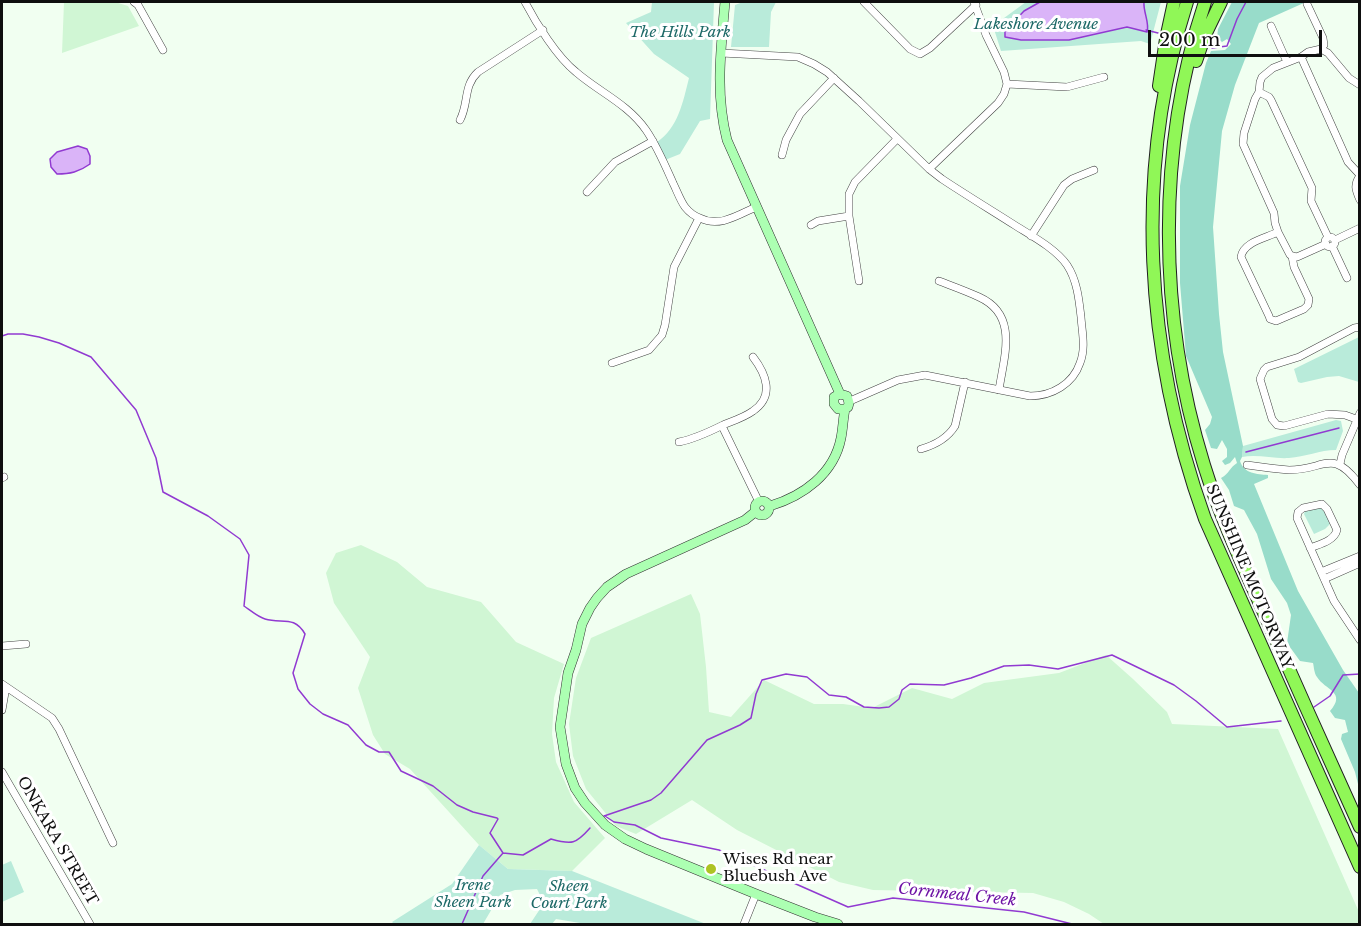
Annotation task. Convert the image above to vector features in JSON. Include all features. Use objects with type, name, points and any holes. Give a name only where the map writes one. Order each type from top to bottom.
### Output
[{"type":"highway","points":[[1160,120],[1157,108],[1161,68],[1174,2]]},
{"type":"highway","name":"SUNSHINE MOTORWAY","points":[[1187,2],[1160,120],[1156,157],[1152,245],[1162,361],[1188,469],[1215,542],[1359,867]]},
{"type":"highway","name":"SUNSHINE MOTORWAY","points":[[1205,2],[1190,57],[1178,118],[1170,197],[1170,272],[1177,344],[1189,409],[1210,482],[1238,554],[1359,827]]},
{"type":"highway","points":[[1170,197],[1175,184],[1188,93],[1205,35],[1221,2]]},
{"type":"street","points":[[146,2],[136,3],[163,50]]},
{"type":"street","points":[[525,2],[554,48],[570,68],[626,108],[640,121],[653,141],[688,210],[699,218],[722,221],[756,207]]},
{"type":"street","points":[[725,2],[719,89],[723,127],[732,154],[840,394]]},
{"type":"street","points":[[864,2],[910,49],[920,54],[930,48],[975,3],[986,35],[1004,72],[1007,84],[1005,94],[929,169]]},
{"type":"street","points":[[1307,4],[1323,38],[1324,45],[1321,49]]},
{"type":"street","points":[[1270,26],[1287,62]]},
{"type":"street","points":[[460,120],[472,78],[543,30]]},
{"type":"street","points":[[1359,85],[1349,78],[1328,53],[1321,49],[1308,52],[1273,68],[1262,77],[1260,82],[1259,92],[1244,133],[1243,144],[1275,213],[1275,223],[1288,254],[1298,257],[1359,228]]},
{"type":"street","points":[[722,53],[798,57],[814,64],[834,78],[929,169],[1061,258],[1070,270],[1078,294],[1083,339],[1083,353],[1074,375],[1054,391],[1037,396],[925,375],[898,380],[847,405],[838,409],[834,404],[834,397],[840,394],[847,396],[847,405],[841,438],[827,469],[807,489],[770,506],[770,511],[765,516],[758,515],[757,507],[722,426]]},
{"type":"street","points":[[1300,57],[1348,162],[1359,176],[1355,188],[1359,200]]},
{"type":"street","points":[[1007,84],[1067,87],[1104,77]]},
{"type":"street","points":[[782,154],[786,140],[800,114],[834,78]]},
{"type":"street","points":[[1259,92],[1271,100],[1312,188],[1311,201],[1347,278]]},
{"type":"street","points":[[860,281],[849,216],[849,194],[855,182],[897,139]]},
{"type":"street","points":[[586,192],[615,162],[653,141]]},
{"type":"street","points":[[1031,236],[1064,185],[1072,178],[1094,170]]},
{"type":"street","points":[[811,225],[818,221],[849,216]]},
{"type":"street","points":[[612,363],[649,350],[662,335],[677,259],[699,218]]},
{"type":"street","points":[[1278,232],[1248,246],[1241,253],[1269,316],[1273,320],[1279,321],[1304,309],[1309,302],[1294,267],[1292,256]]},
{"type":"street","points":[[939,281],[980,297],[994,307],[1003,320],[1007,338],[999,390]]},
{"type":"street","points":[[1340,464],[1358,416],[1332,413],[1284,426],[1277,425],[1272,419],[1260,379],[1264,369],[1299,357],[1359,327]]},
{"type":"street","points":[[679,442],[689,440],[753,411],[764,399],[766,391],[764,374],[753,357]]},
{"type":"street","points":[[921,449],[932,446],[951,432],[965,382]]},
{"type":"street","points":[[1247,465],[1289,470],[1328,463],[1340,464],[1350,471],[1359,485]]},
{"type":"street","points":[[1310,548],[1333,538],[1336,534],[1337,530],[1327,509],[1322,504],[1303,508],[1298,512],[1297,519],[1310,548],[1323,575],[1334,601],[1359,640]]},
{"type":"street","points":[[757,507],[745,520],[626,574],[612,583],[597,598],[582,624],[568,673],[560,727],[566,764],[575,788],[585,803],[605,825],[625,839],[756,894],[838,924]]},
{"type":"street","points":[[1323,575],[1359,556]]},
{"type":"street","points":[[1323,575],[1359,563]]},
{"type":"street","points":[[2,646],[26,644]]},
{"type":"street","points":[[2,710],[4,686],[52,718],[60,729],[113,843]]},
{"type":"street","name":"ONKARA STREET","points":[[2,771],[90,924]]},
{"type":"street","points":[[744,924],[756,894]]},
{"type":"green space","points":[[64,2],[115,2],[128,6],[139,26],[62,53]]},
{"type":"green space","name":"The Hills Park","points":[[652,2],[714,2],[710,119],[700,121],[680,154],[665,160],[657,142],[675,122],[689,78],[654,54],[626,23],[651,12]]},
{"type":"green space","points":[[743,2],[776,2],[771,12],[769,47],[731,47],[735,5]]},
{"type":"green space","name":"Lakeshore Avenue","points":[[1026,2],[1161,2],[1150,44],[1141,41],[1001,51],[993,26]]},
{"type":"green space","points":[[1359,337],[1359,382],[1339,376],[1298,382],[1294,369]]},
{"type":"green space","points":[[1336,420],[1341,421],[1343,431],[1336,450],[1289,458],[1242,457],[1243,446]]},
{"type":"green space","points":[[1321,507],[1325,510],[1330,524],[1314,534],[1304,514],[1305,510]]},
{"type":"green space","points":[[361,545],[397,562],[427,587],[481,602],[516,642],[564,664],[554,698],[552,734],[556,762],[574,802],[605,838],[572,871],[508,869],[479,845],[410,769],[385,754],[373,735],[358,688],[370,657],[334,603],[326,573],[336,553]]},
{"type":"green space","points":[[691,594],[700,614],[709,712],[731,717],[764,680],[814,704],[843,704],[872,708],[912,688],[952,699],[984,683],[1059,673],[1106,655],[1167,712],[1172,724],[1278,729],[1359,912],[1359,924],[1104,924],[1064,902],[1033,893],[873,890],[839,882],[737,830],[692,800],[636,834],[616,826],[586,789],[573,756],[569,724],[576,678],[591,638]]},
{"type":"green space","points":[[479,845],[508,869],[572,871],[706,924],[586,924],[556,919],[552,924],[530,924],[544,903],[537,889],[515,890],[500,895],[483,924],[394,924],[392,922],[452,884]]},
{"type":"green space","points":[[11,861],[24,892],[2,902],[2,865]]},
{"type":"shaded area","name":"Lakeshore Avenue","points":[[1040,2],[1144,2],[1147,32],[1127,27],[1069,40],[1021,40],[1005,37],[1005,31],[1024,11]]},
{"type":"shaded area","points":[[1232,2],[1306,2],[1259,23],[1235,85],[1222,131],[1213,227],[1223,352],[1243,446],[1240,461],[1248,471],[1268,475],[1268,478],[1254,484],[1298,591],[1343,670],[1359,693],[1359,788],[1341,739],[1342,734],[1348,732],[1345,720],[1335,718],[1330,711],[1335,705],[1335,695],[1317,677],[1313,663],[1300,661],[1287,643],[1291,615],[1287,603],[1271,579],[1257,534],[1244,510],[1234,506],[1229,490],[1221,478],[1237,463],[1235,457],[1225,465],[1222,461],[1227,457],[1227,449],[1222,440],[1217,449],[1211,448],[1205,430],[1212,417],[1186,356],[1180,283],[1180,186],[1190,125],[1206,63],[1211,51],[1225,50],[1231,44],[1227,39],[1222,42],[1217,38],[1218,29]]},
{"type":"shaded area","points":[[78,146],[87,149],[90,164],[74,172],[57,174],[51,167],[50,159],[57,152]]},
{"type":"waterway","points":[[1212,48],[1227,46],[1246,2]]},
{"type":"waterway","points":[[1146,30],[1158,33]]},
{"type":"waterway","name":"Cornmeal Creek","points":[[2,336],[23,334],[39,337],[91,357],[136,410],[156,458],[163,492],[208,516],[240,539],[249,555],[244,606],[265,619],[292,622],[305,634],[293,673],[298,689],[310,704],[323,714],[348,725],[366,745],[379,752],[389,752],[401,771],[433,786],[457,805],[497,818],[490,833],[503,853],[523,855],[551,839],[573,842],[590,828]]},
{"type":"waterway","points":[[1246,452],[1339,428]]},
{"type":"waterway","points":[[604,816],[651,800],[661,793],[707,740],[751,718],[756,694],[762,680],[786,674],[807,677],[829,695],[846,697],[864,707],[879,708],[889,707],[899,699],[902,690],[910,684],[944,685],[1004,666],[1029,665],[1058,669],[1112,655],[1174,685],[1227,727],[1281,721]]},
{"type":"waterway","points":[[1314,707],[1330,696],[1343,675],[1360,674]]},
{"type":"waterway","name":"Cornmeal Creek","points":[[605,816],[614,822],[635,825],[661,838],[719,850],[848,907],[893,898],[1024,912],[1072,924]]},
{"type":"waterway","points":[[462,924],[483,876],[503,853]]},
{"type":"place","name":"Wises Rd near Bluebush Ave","points":[[711,869]]},
{"type":"park label","name":"Irene Sheen Park","points":[[473,894]]},
{"type":"park label","name":"Sheen Court Park","points":[[569,896]]}]
